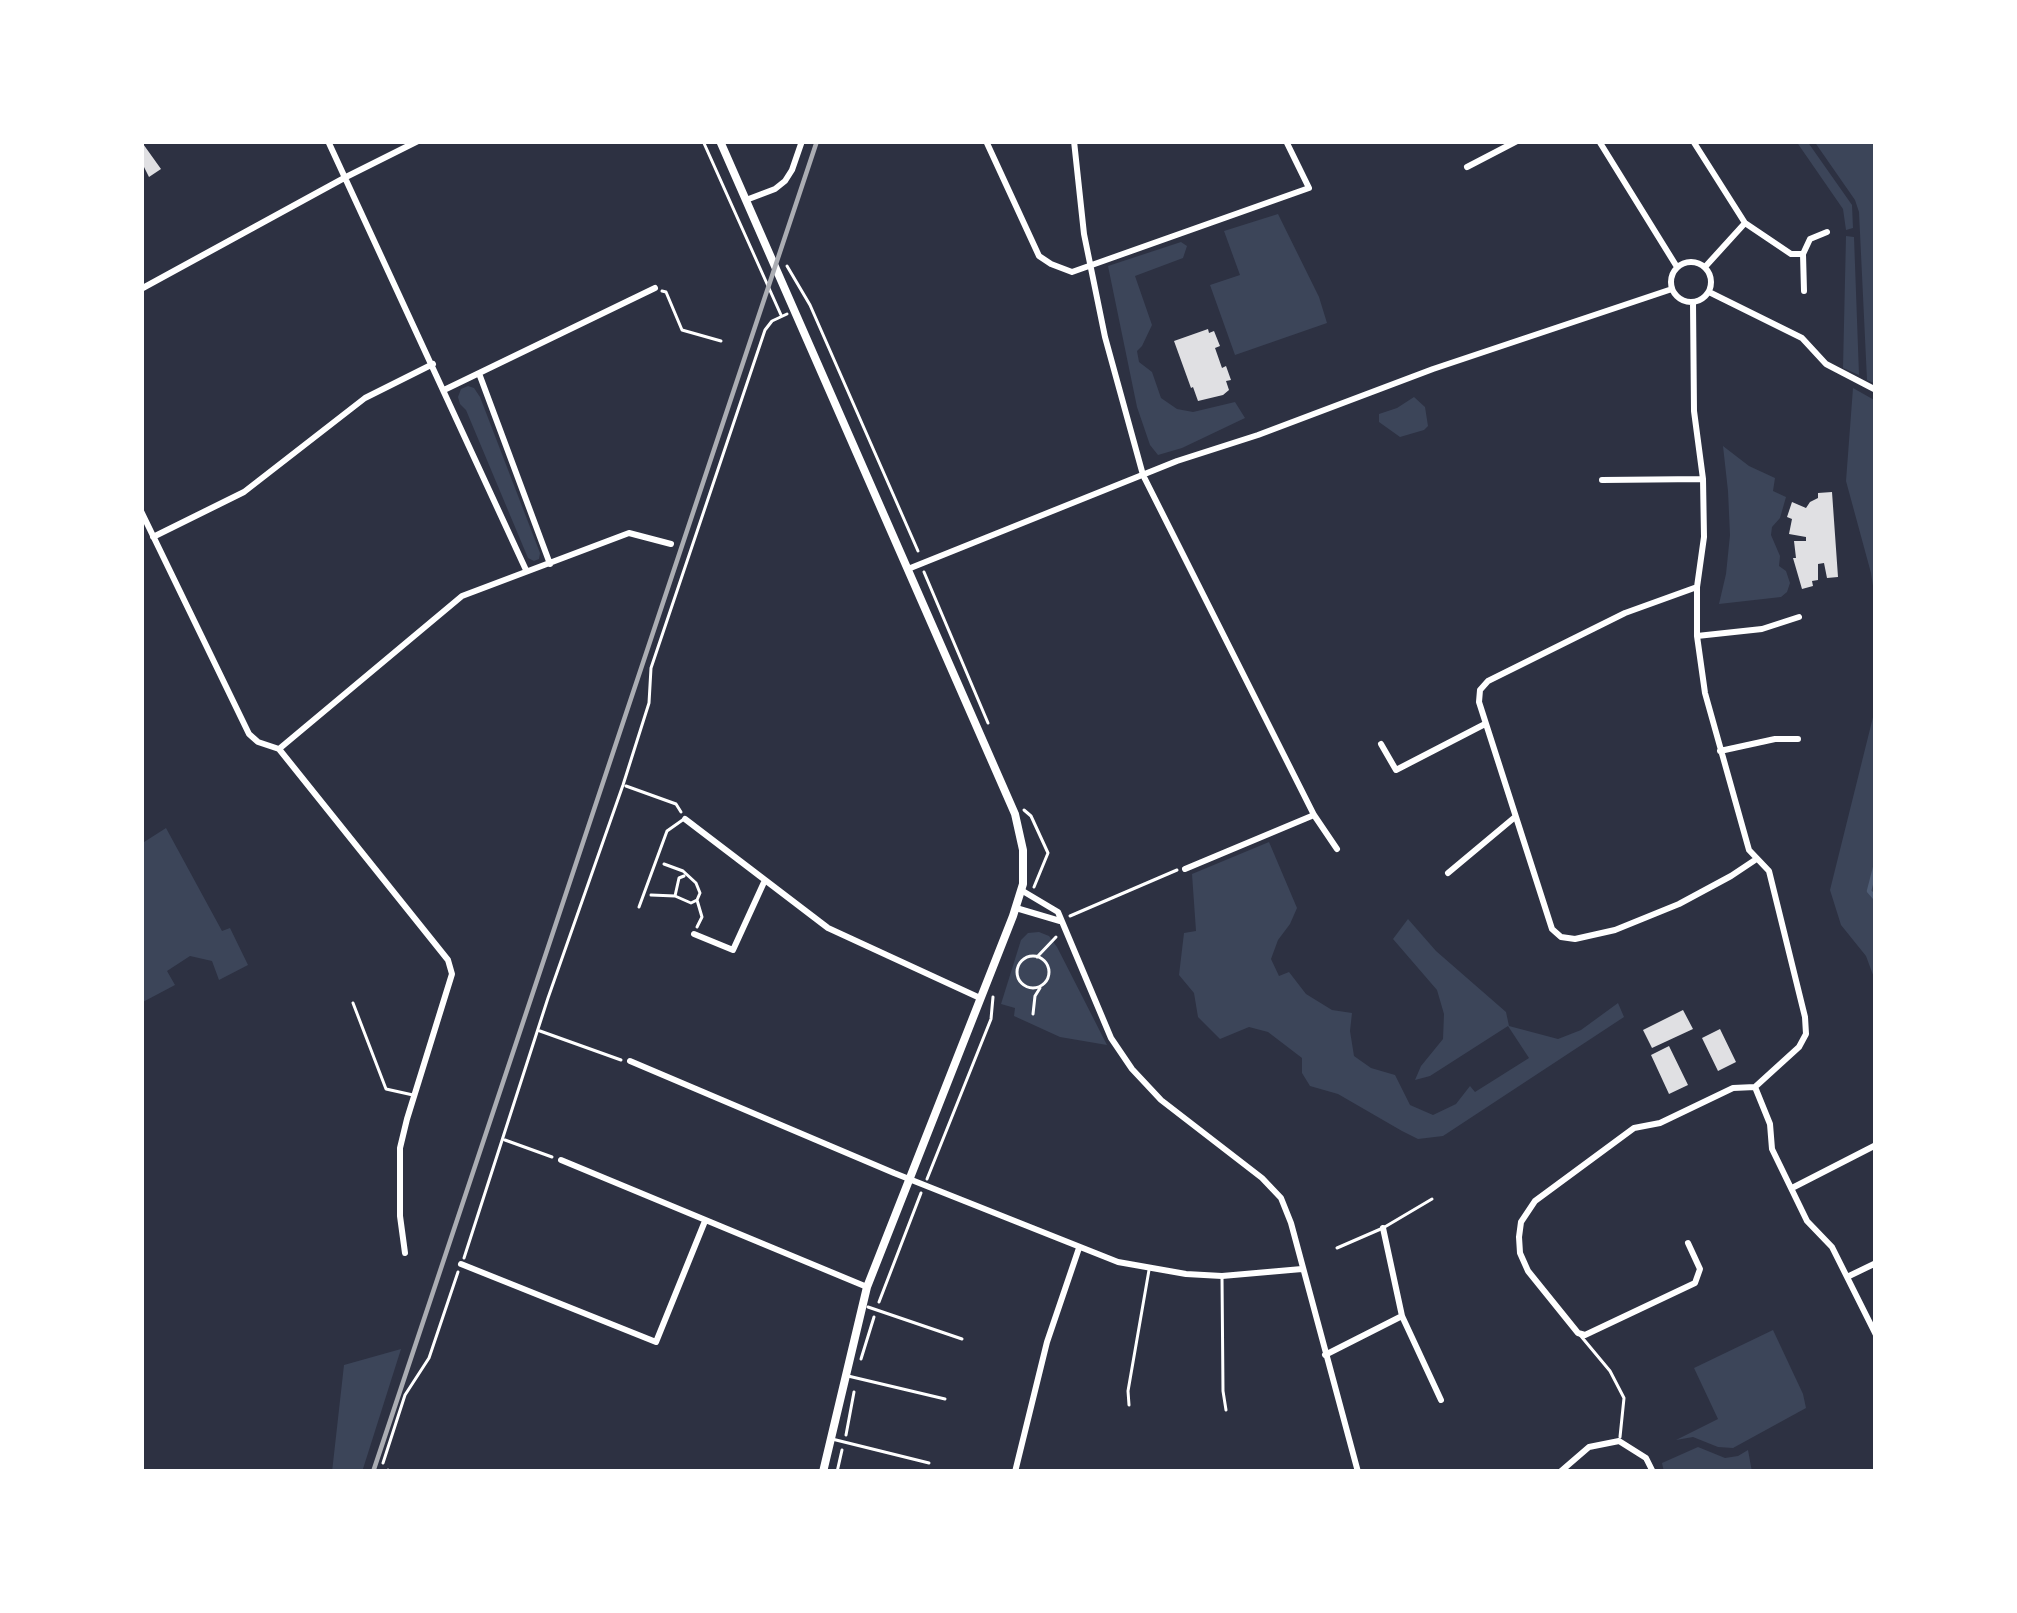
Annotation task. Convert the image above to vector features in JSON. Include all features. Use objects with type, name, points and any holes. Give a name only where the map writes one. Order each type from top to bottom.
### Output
[{"type":"street","points":[[328,141],[526,570]]},
{"type":"street","points":[[141,289],[418,141]]},
{"type":"street","points":[[720,141],[1016,814],[1024,850],[1026,893],[1016,908],[867,1287],[851,1377],[823,1472]]},
{"type":"street","points":[[746,200],[785,181],[802,141]]},
{"type":"street","points":[[986,141],[1039,256],[1072,272],[1309,188],[1286,141]]},
{"type":"street","points":[[1074,141],[1090,267],[1143,476],[1314,815],[1337,849]]},
{"type":"street","points":[[1467,167],[1516,141]]},
{"type":"street","points":[[1599,141],[1677,267]]},
{"type":"street","points":[[1693,141],[1745,223],[1790,254],[1802,254]]},
{"type":"street","points":[[1706,267],[1745,223]]},
{"type":"street","points":[[1804,292],[1802,254],[1810,239],[1827,232]]},
{"type":"street","points":[[1691,262],[1706,267],[1709,292],[1693,303],[1684,302],[1670,282],[1677,267],[1691,262]]},
{"type":"street","points":[[444,390],[655,288]]},
{"type":"street","points":[[908,569],[1433,369],[1672,290]]},
{"type":"street","points":[[1709,292],[1802,338],[1826,364],[1876,390]]},
{"type":"street","points":[[1688,1243],[1700,1269],[1695,1282],[1592,1333],[1579,1334],[1528,1271],[1520,1253],[1521,1222],[1535,1201],[1634,1128],[1660,1123],[1733,1088],[1755,1088],[1799,1047],[1806,1034],[1769,871],[1749,850],[1720,751],[1697,636],[1704,538],[1703,479],[1694,411],[1693,303]]},
{"type":"street","points":[[153,538],[244,492],[365,398],[433,364]]},
{"type":"street","points":[[479,374],[550,563]]},
{"type":"street","points":[[1602,480],[1703,479]]},
{"type":"street","points":[[141,511],[249,734],[279,749],[448,960],[452,974],[400,1148],[405,1253]]},
{"type":"street","points":[[279,749],[462,596],[629,533],[671,544]]},
{"type":"street","points":[[1697,587],[1625,613],[1487,681],[1479,702],[1552,928],[1561,937],[1615,930],[1686,900],[1755,859]]},
{"type":"street","points":[[1697,636],[1762,628],[1799,617]]},
{"type":"street","points":[[1381,744],[1396,770],[1485,724]]},
{"type":"street","points":[[1720,751],[1798,739]]},
{"type":"street","points":[[1185,869],[1314,815]]},
{"type":"street","points":[[1448,873],[1515,817]]},
{"type":"street","points":[[686,818],[828,928],[980,998]]},
{"type":"street","points":[[694,934],[734,950],[765,880]]},
{"type":"street","points":[[1026,893],[1058,912],[1111,1038],[1132,1070],[1161,1100],[1262,1178],[1280,1198],[1292,1223],[1358,1472]]},
{"type":"street","points":[[1016,908],[1060,921]]},
{"type":"street","points":[[630,1061],[1118,1262],[1222,1276],[1302,1269]]},
{"type":"street","points":[[1755,1088],[1771,1124],[1772,1149],[1807,1221],[1828,1240],[1876,1334]]},
{"type":"street","points":[[1792,1188],[1876,1145]]},
{"type":"street","points":[[561,1160],[867,1287]]},
{"type":"street","points":[[460,1269],[656,1342],[705,1221]]},
{"type":"street","points":[[1383,1228],[1402,1316],[1441,1400]]},
{"type":"street","points":[[1015,1472],[1047,1342],[1079,1248]]},
{"type":"street","points":[[1846,1277],[1876,1263]]},
{"type":"street","points":[[1324,1354],[1402,1316]]},
{"type":"street","points":[[1560,1472],[1589,1447],[1619,1442],[1646,1457],[1653,1472]]},
{"type":"lane","points":[[639,907],[667,831],[686,818]]},
{"type":"lane","points":[[353,1003],[386,1089],[414,1095]]},
{"type":"lane","points":[[1337,1248],[1432,1199]]},
{"type":"lane","points":[[1129,1405],[1150,1268]]},
{"type":"lane","points":[[1222,1276],[1226,1410]]},
{"type":"lane","points":[[862,1305],[962,1339]]},
{"type":"lane","points":[[1579,1334],[1610,1371],[1624,1398],[1619,1442]]},
{"type":"lane","points":[[851,1377],[945,1400]]},
{"type":"lane","points":[[830,1439],[929,1463]]},
{"type":"path","points":[[467,1247],[650,703],[651,668],[765,330],[781,316],[703,141]]},
{"type":"path","points":[[799,283],[988,723]]},
{"type":"path","points":[[655,288],[666,292],[682,330],[721,340]]},
{"type":"path","points":[[623,785],[676,804],[686,818]]},
{"type":"path","points":[[1024,809],[1048,853],[1026,893]]},
{"type":"path","points":[[655,861],[683,871],[696,883],[701,917],[694,934]]},
{"type":"path","points":[[1037,957],[1056,937],[1060,921],[1185,869]]},
{"type":"path","points":[[675,896],[679,878],[686,875]]},
{"type":"path","points":[[643,896],[697,900]]},
{"type":"path","points":[[1033,1014],[1035,996],[1047,979],[1049,970],[1037,957],[1022,961],[1018,978],[1032,988],[1041,986]]},
{"type":"path","points":[[1005,962],[1017,968]]},
{"type":"path","points":[[1032,988],[1035,996]]},
{"type":"path","points":[[837,1472],[851,1377],[991,1019],[993,992]]},
{"type":"path","points":[[538,1030],[630,1061]]},
{"type":"path","points":[[503,1139],[561,1160]]},
{"type":"path","points":[[380,1472],[405,1395],[429,1358],[460,1269]]},
{"type":"shaded area","points":[[1796,141],[1807,141],[1852,205],[1853,228],[1846,230],[1843,209]]},
{"type":"shaded area","points":[[1814,141],[1876,141],[1876,384],[1867,380],[1859,212]]},
{"type":"shaded area","points":[[1278,214],[1327,323],[1235,355],[1210,285],[1240,275],[1224,231]]},
{"type":"shaded area","points":[[1846,236],[1854,237],[1859,375],[1843,368]]},
{"type":"shaded area","points":[[1181,242],[1187,246],[1183,258],[1135,276],[1152,325],[1137,351],[1139,362],[1152,372],[1161,398],[1177,409],[1193,412],[1235,402],[1245,418],[1158,455],[1137,407],[1108,266]]},
{"type":"shaded area","points":[[468,386],[480,397],[540,553],[534,561],[528,558],[460,404],[461,389]]},
{"type":"shaded area","points":[[1853,388],[1876,401],[1876,605],[1846,481]]},
{"type":"shaded area","points":[[1414,397],[1425,407],[1428,426],[1424,430],[1400,437],[1379,422],[1379,414]]},
{"type":"shaded area","points":[[1723,446],[1775,478],[1773,491],[1786,497],[1771,535],[1779,566],[1790,583],[1781,597],[1719,604],[1730,535]]},
{"type":"shaded area","points":[[1876,705],[1876,983],[1866,956],[1841,925],[1830,890]]},
{"type":"shaded area","points":[[166,828],[222,931],[230,928],[248,965],[219,980],[212,961],[190,956],[167,971],[175,985],[141,1003],[141,844]]},
{"type":"shaded area","points":[[1269,842],[1297,908],[1271,959],[1279,976],[1289,972],[1306,994],[1332,1010],[1352,1013],[1354,1056],[1371,1068],[1395,1075],[1410,1105],[1433,1115],[1456,1104],[1470,1086],[1475,1092],[1529,1058],[1508,1026],[1430,1076],[1415,1080],[1443,1039],[1444,1014],[1437,990],[1393,939],[1408,919],[1436,951],[1506,1012],[1509,1026],[1558,1039],[1581,1030],[1618,1003],[1624,1017],[1443,1136],[1418,1139],[1338,1094],[1310,1086],[1302,1073],[1302,1058],[1268,1032],[1249,1027],[1220,1039],[1198,1017],[1194,993],[1179,975],[1184,933],[1196,931],[1192,874]]},
{"type":"shaded area","points":[[1039,932],[1057,947],[1107,1045],[1060,1037],[1014,1016],[1015,1008],[1001,1004],[1021,940]]},
{"type":"shaded area","points":[[1773,1330],[1806,1408],[1733,1448],[1693,1437],[1676,1440],[1718,1419],[1694,1368]]},
{"type":"shaded area","points":[[401,1349],[362,1472],[332,1472],[344,1365]]},
{"type":"shaded area","points":[[1698,1447],[1725,1458],[1748,1450],[1752,1472],[1664,1472],[1662,1463]]},
{"type":"building","points":[[141,141],[161,169],[149,177],[141,161]]},
{"type":"building","points":[[1214,331],[1220,346],[1215,348],[1231,380],[1226,381],[1229,390],[1223,395],[1198,401],[1174,341]]},
{"type":"building","points":[[1832,492],[1838,577],[1827,578],[1824,563],[1818,564],[1818,580],[1802,589],[1793,558],[1794,541],[1806,541],[1806,537],[1789,534],[1792,519],[1787,517],[1792,502],[1806,508],[1818,493]]},
{"type":"building","points":[[1683,1010],[1693,1029],[1652,1048],[1643,1030]]},
{"type":"building","points":[[1720,1029],[1736,1062],[1718,1071],[1702,1038]]},
{"type":"building","points":[[1669,1046],[1688,1085],[1669,1094],[1651,1055]]},
{"type":"waterway","points":[[1876,864],[1869,891],[1876,899]]},
{"type":"railway","points":[[373,1472],[817,141]]}]
